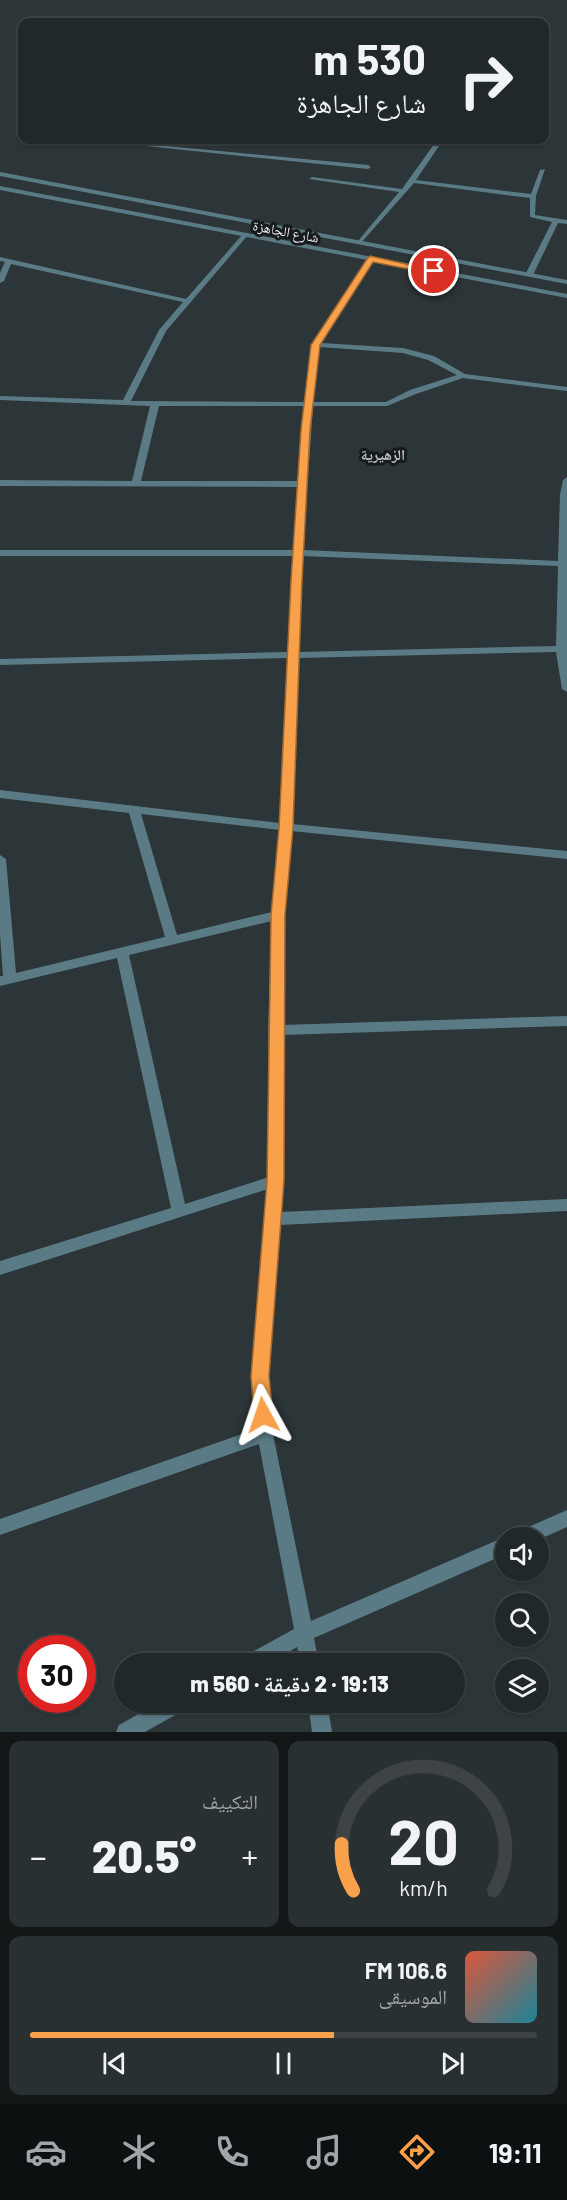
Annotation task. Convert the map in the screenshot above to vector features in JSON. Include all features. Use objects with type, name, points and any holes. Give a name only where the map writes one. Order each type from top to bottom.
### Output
[{"type":"street","points":[[136,144],[369,167]]},
{"type":"street","points":[[181,148],[186,144]]},
{"type":"street","points":[[360,242],[412,181],[437,144]]},
{"type":"street","points":[[543,170],[532,196],[532,216],[567,222]]},
{"type":"street","name":"شارع الجاهزة","points":[[0,174],[567,282]]},
{"type":"street","points":[[312,179],[402,191]]},
{"type":"street","points":[[412,181],[532,196]]},
{"type":"street","name":"شارع الجاهزة","points":[[0,188],[567,296]]},
{"type":"street","points":[[519,288],[529,274],[556,221]]},
{"type":"street","points":[[126,402],[163,330],[245,235]]},
{"type":"street","points":[[0,259],[186,301]]},
{"type":"street","points":[[308,1653],[265,1434],[260,1376],[271,1219],[276,1181],[275,1030],[278,915],[286,828],[298,553],[309,405],[316,345],[370,259]]},
{"type":"street","points":[[0,281],[9,261]]},
{"type":"street","points":[[316,345],[380,348],[406,352],[431,359],[463,376],[567,389]]},
{"type":"street","points":[[0,398],[155,404],[387,404],[413,392],[463,376]]},
{"type":"street","points":[[136,482],[155,404]]},
{"type":"street","points":[[567,480],[564,649],[567,689]]},
{"type":"street","points":[[0,483],[303,484]]},
{"type":"street","points":[[0,553],[298,553],[565,564]]},
{"type":"street","points":[[0,662],[564,649]]},
{"type":"street","points":[[0,794],[286,828],[567,855]]},
{"type":"street","points":[[134,811],[172,940]]},
{"type":"street","points":[[0,859],[5,980],[278,915]]},
{"type":"street","points":[[122,952],[179,1210]]},
{"type":"street","points":[[275,1030],[567,1021]]},
{"type":"street","points":[[0,1268],[276,1181]]},
{"type":"street","points":[[271,1219],[567,1205]]},
{"type":"street","points":[[0,1527],[265,1434]]},
{"type":"street","points":[[547,1527],[567,1518]]},
{"type":"street","points":[[269,1653],[304,1633],[495,1550]]},
{"type":"street","points":[[126,1732],[160,1713]]},
{"type":"street","points":[[319,1713],[322,1732]]},
{"type":"district","name":"الزهيرية","points":[[383,454]]},
{"type":"route","points":[[263,1415],[260,1376],[271,1219],[276,1181],[275,1030],[278,915],[286,828],[296,581],[306,430],[316,345],[370,259],[434,271]]}]
